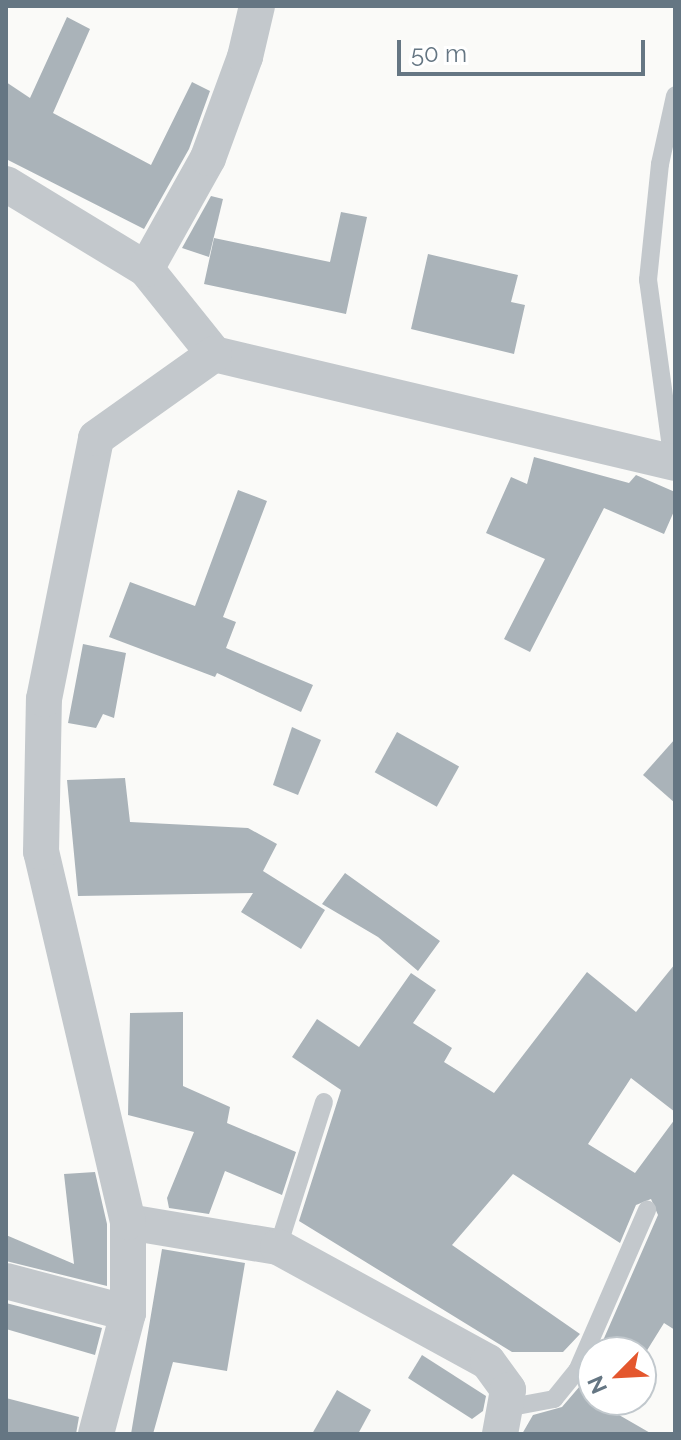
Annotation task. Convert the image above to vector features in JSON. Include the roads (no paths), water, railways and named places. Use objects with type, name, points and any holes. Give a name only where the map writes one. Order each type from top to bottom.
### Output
[{"type":"street","points":[[146,269],[208,158],[245,57],[257,6]]},
{"type":"street","points":[[6,184],[146,269],[214,354],[674,463]]},
{"type":"street","points":[[96,1434],[128,1313],[128,1222],[41,852],[44,699],[96,438],[214,354]]},
{"type":"street","points":[[128,1222],[278,1247],[488,1362],[508,1390],[503,1421]]},
{"type":"street","points":[[6,1281],[128,1313]]},
{"type":"lane","points":[[674,463],[648,280],[660,164],[675,96]]},
{"type":"lane","points":[[278,1247],[324,1102]]},
{"type":"lane","points":[[503,1421],[554,1399],[577,1371],[647,1210]]}]
